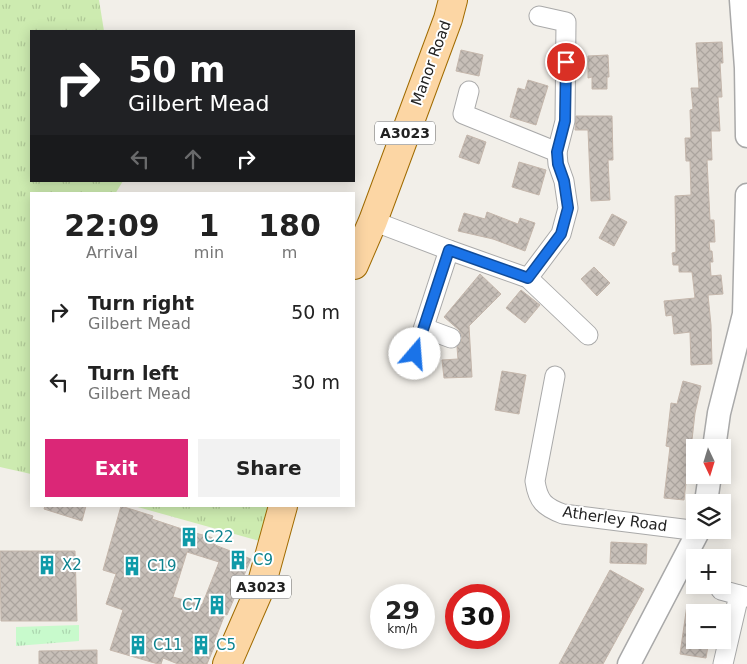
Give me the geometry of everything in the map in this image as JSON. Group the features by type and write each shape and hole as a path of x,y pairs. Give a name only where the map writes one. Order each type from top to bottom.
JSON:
{"main road":[{"name":"Manor Road","path":"355,263 373,220 448,19 453,0"},
{"name":"A3023","path":"227,664 261,586 283,507"}],"street":[{"path":"741,0 746,68 747,136"},
{"path":"528,278 561,234 568,208 557,152 565,121 566,22 539,16"},
{"path":"469,91 462,114 557,152"},
{"path":"715,439 719,412 744,314 747,195"},
{"path":"373,220 528,278 588,335"},
{"path":"415,354 449,250"},
{"path":"424,328 451,338"},
{"name":"Atherley Road","path":"555,376 535,481 537,494 548,508 563,514 686,528"},
{"path":"629,664 694,539"},
{"path":"723,664 736,594"}],"green space":[{"path":"0,0 99,0 104,30 30,30 30,182 122,182 116,192 30,192 30,474 0,467"},
{"path":"138,507 271,507 267,543"},
{"path":"79,625 79,641 16,646 16,627"}],"building":[{"path":"722,42 723,63 720,63 722,97 718,97 720,131 711,131 712,160 707,160 710,220 714,220 715,242 709,242 713,262 710,262 711,276 721,275 723,294 708,295 712,364 691,365 690,332 674,334 672,315 666,316 664,301 695,298 692,272 679,272 679,265 673,265 672,253 676,252 675,196 691,195 690,161 686,161 685,138 691,138 690,110 693,109 691,88 699,88 696,43"},
{"path":"461,50 483,55 479,76 456,71"},
{"path":"608,55 609,77 607,77 607,89 592,89 592,77 588,78 588,56"},
{"path":"528,80 548,86 536,125 510,117 518,88 525,90"},
{"path":"576,116 612,116 613,160 608,160 610,200 591,201 588,130 575,130"},
{"path":"467,135 486,142 479,164 459,157"},
{"path":"519,162 546,170 539,195 512,187"},
{"path":"487,212 518,224 520,218 535,223 525,251 493,239 458,231 464,213 485,219"},
{"path":"612,214 627,222 614,246 599,238"},
{"path":"594,267 610,283 597,296 581,279"},
{"path":"480,274 501,294 469,326 472,377 444,378 442,360 458,359 457,347 462,337 459,330 444,317"},
{"path":"521,290 540,305 525,323 506,308"},
{"path":"502,371 526,375 519,414 495,410"},
{"path":"683,381 701,386 692,439 686,439 684,500 664,498 670,447 666,446 671,403 677,404"},
{"path":"45,507 86,507 82,521 44,509"},
{"path":"121,507 153,516 152,519 217,539 215,545 251,559 227,615 225,614 207,664 178,664 163,658 161,664 158,664 110,650 123,610 106,604 116,574 103,570","holes":["187,552 219,562 202,605 173,597"]},
{"path":"611,542 647,544 646,564 610,563"},
{"path":"0,551 75,551 77,621 1,621"},
{"path":"610,570 644,589 603,664 559,664"},
{"path":"686,612 686,649 708,649 706,658 680,654"},
{"path":"97,650 97,664 39,664 39,651"}],"place":[{"name":"C22","path":"189,537"},
{"name":"C9","path":"238,560"},
{"name":"X2","path":"47,565"},
{"name":"C19","path":"132,566"},
{"name":"C7","path":"217,605"},
{"name":"C11","path":"138,645"},
{"name":"C5","path":"201,645"}],"route":[{"path":"415,354 449,250 528,278 561,234 568,208 557,152 565,121 566,62"}]}
